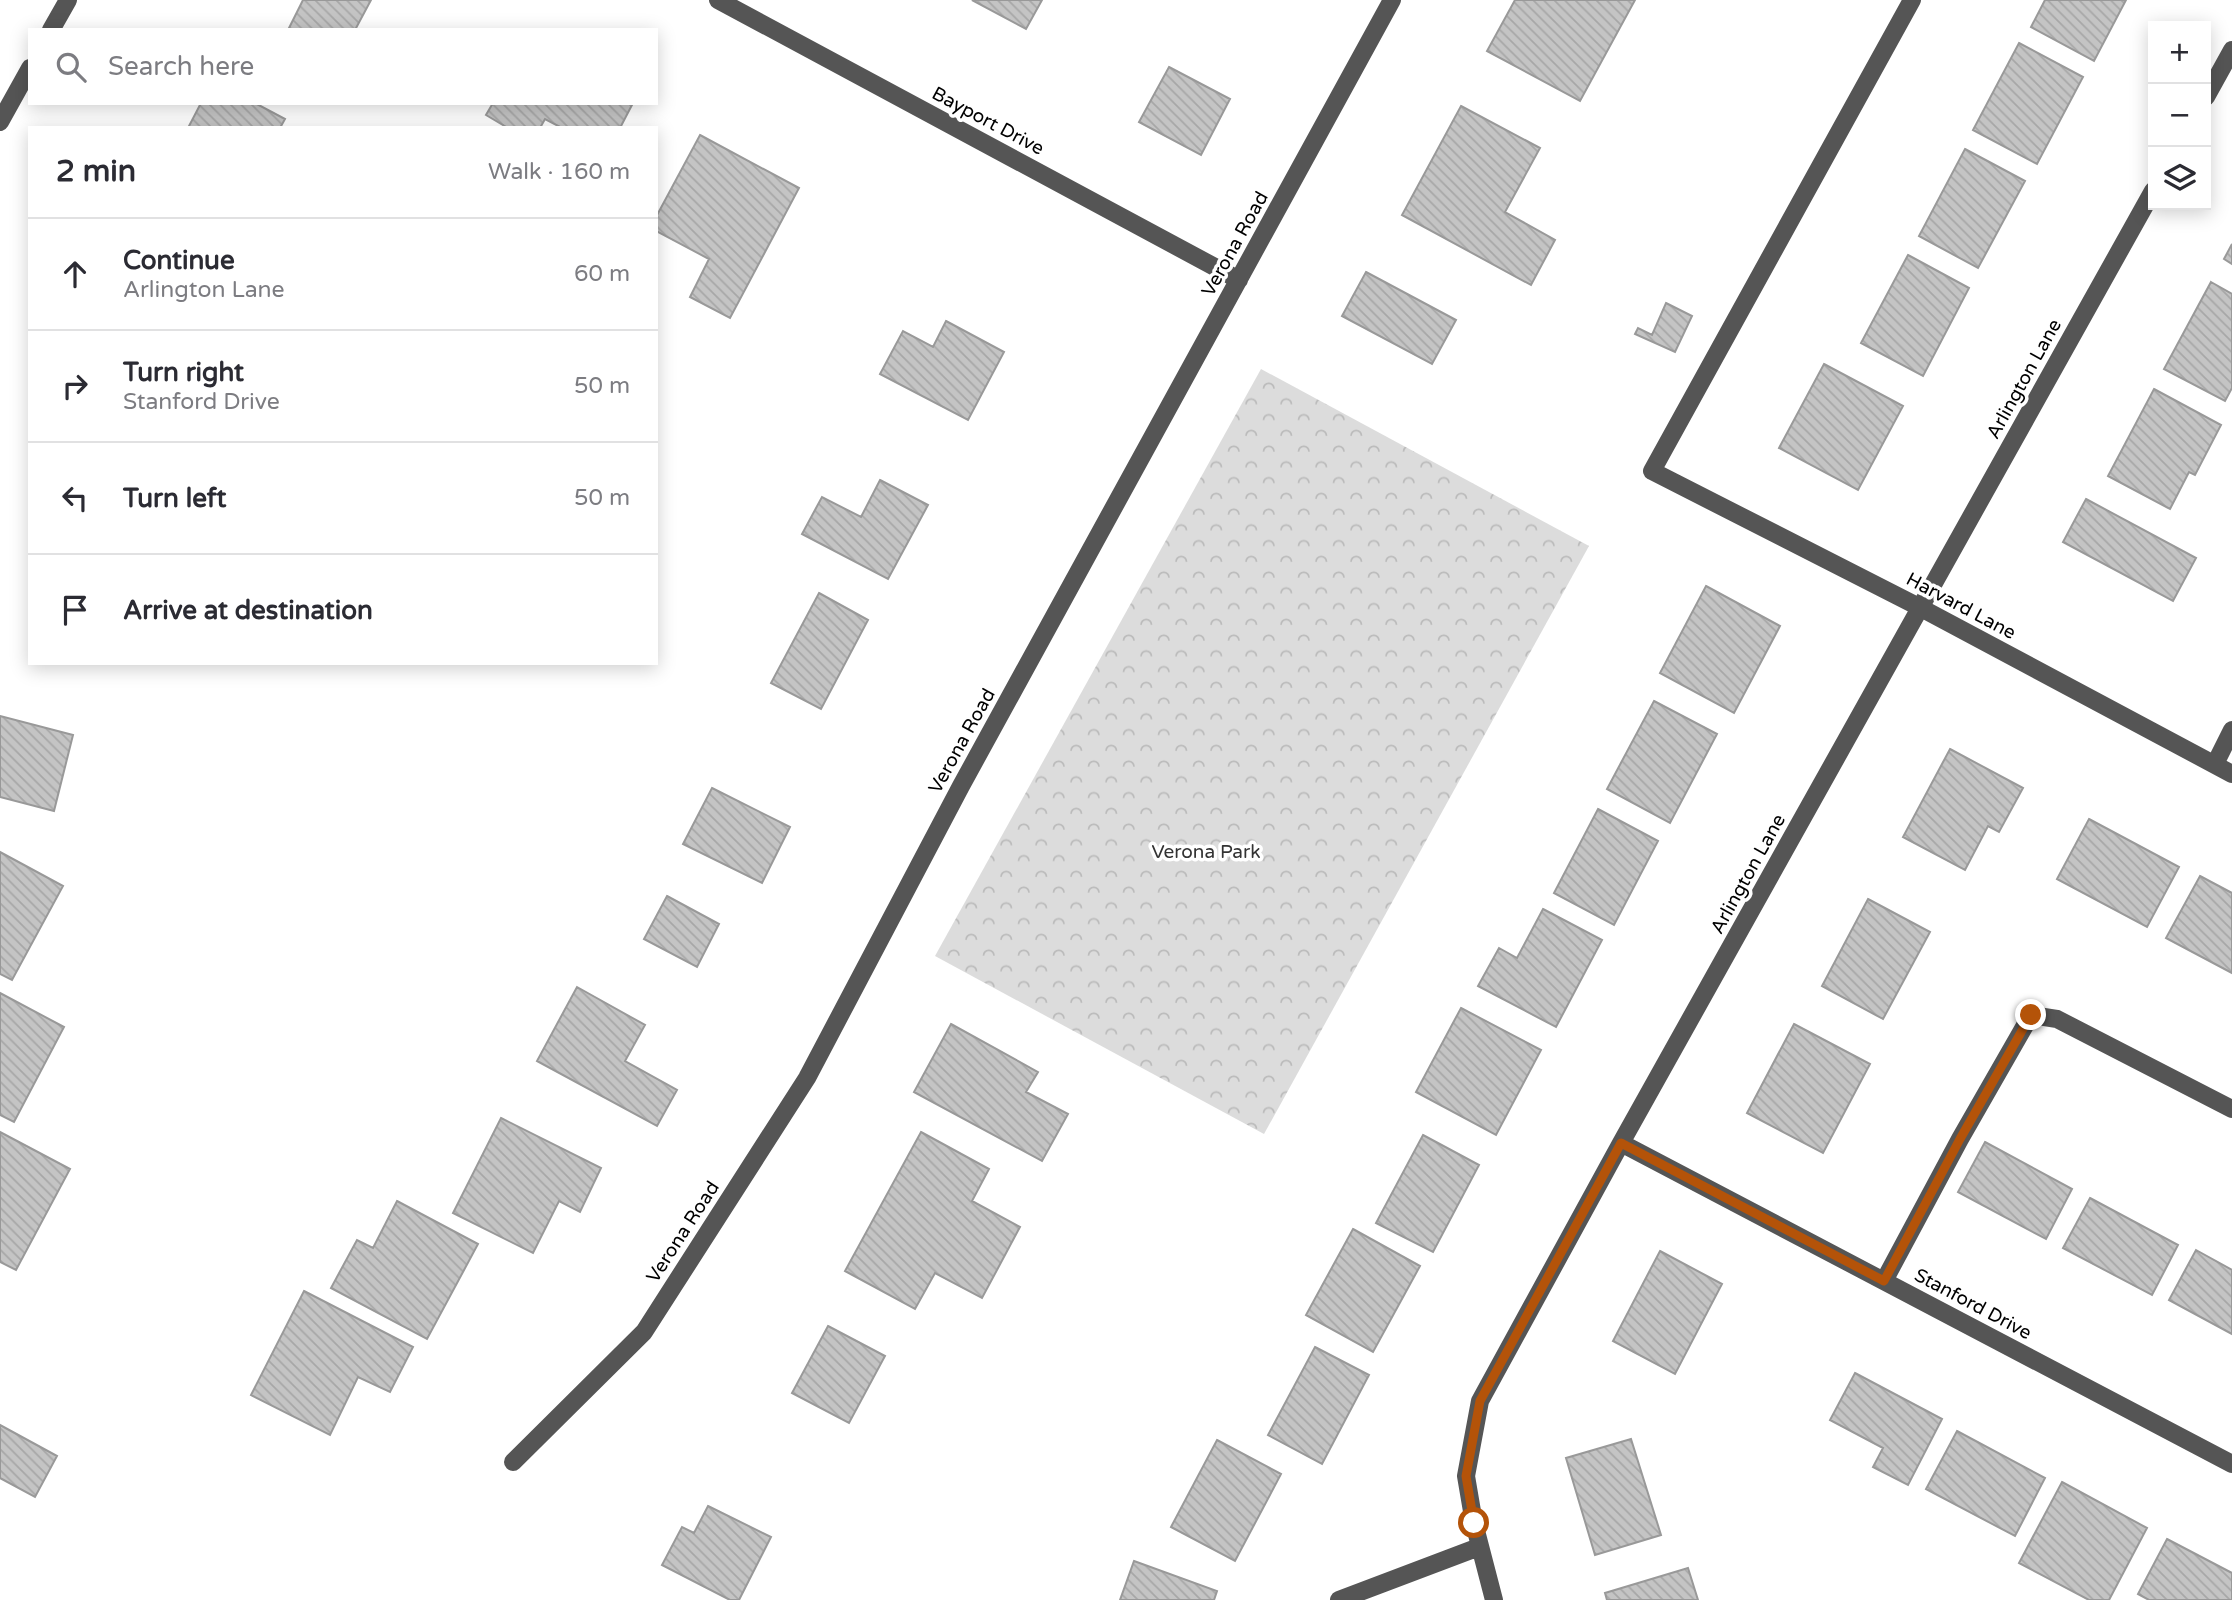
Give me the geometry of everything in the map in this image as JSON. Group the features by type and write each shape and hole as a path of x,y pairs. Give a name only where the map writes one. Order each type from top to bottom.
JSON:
{"street":[{"path":"52,28 68,0"},
{"name":"Bayport Drive","path":"718,0 1239,279"},
{"name":"Verona Road","path":"513,1461 644,1332 807,1078 961,786 1392,0"},
{"name":"Harvard Lane","path":"1912,0 1652,471 1921,608 2232,774"},
{"path":"2211,88 2232,50"},
{"path":"0,121 28,72"},
{"name":"Arlington Lane","path":"1494,1600 1479,1547 1466,1476 1480,1401 1621,1143 2148,200"},
{"path":"2215,764 2232,730"},
{"path":"1884,1281 1960,1139 2031,1015 2057,1019 2232,1110"},
{"name":"Stanford Drive","path":"1621,1143 2232,1464"},
{"path":"1339,1600 1479,1547"}],"green space":[{"name":"Verona Park","path":"1261,369 1589,546 1264,1134 935,956"}],"building":[{"path":"303,0 371,0 356,28 289,28"},
{"path":"972,0 1042,0 1026,29"},
{"path":"1515,0 1635,0 1580,101 1487,51"},
{"path":"2045,0 2126,0 2094,61 2031,27"},
{"path":"2019,43 2083,77 2037,164 1973,130"},
{"path":"1169,67 1230,99 1201,155 1139,122"},
{"path":"200,105 259,105 285,119 281,126 189,126"},
{"path":"492,105 632,105 621,126 558,126 545,119 541,126 505,126 486,115"},
{"path":"1461,106 1540,148 1505,212 1555,240 1531,285 1402,215"},
{"path":"700,135 799,188 730,318 690,297 709,259 658,232 658,213"},
{"path":"1965,149 2025,181 1978,268 1919,236"},
{"path":"2232,244 2232,264 2224,259"},
{"path":"1908,255 1969,288 1923,376 1861,343"},
{"path":"1366,272 1456,320 1432,364 1342,316"},
{"path":"2211,282 2232,294 2232,388 2225,401 2164,369"},
{"path":"1666,303 1692,316 1675,352 1635,334 1638,328 1652,335"},
{"path":"946,321 1004,352 968,420 880,374 903,331 933,347"},
{"path":"1824,364 1903,406 1858,490 1779,448"},
{"path":"2154,389 2221,425 2195,475 2189,472 2170,509 2108,476"},
{"path":"880,480 928,505 888,579 802,534 822,497 861,517"},
{"path":"2086,499 2196,558 2173,601 2063,542"},
{"path":"1706,586 1780,626 1734,713 1660,673"},
{"path":"819,593 868,620 821,709 771,683"},
{"path":"1654,701 1717,734 1670,823 1607,789"},
{"path":"0,716 73,735 54,811 0,797"},
{"path":"1950,749 2023,788 1999,832 1988,826 1965,870 1903,837"},
{"path":"712,788 790,827 762,883 683,844"},
{"path":"1598,809 1658,841 1614,925 1554,893"},
{"path":"2089,819 2179,867 2147,927 2057,879"},
{"path":"0,852 63,886 12,980 0,974"},
{"path":"2200,876 2232,893 2232,973 2166,938"},
{"path":"667,896 719,924 697,967 644,939"},
{"path":"1868,899 1930,932 1883,1019 1822,986"},
{"path":"1543,909 1602,940 1556,1027 1478,986 1499,948 1517,958"},
{"path":"577,987 645,1025 625,1061 677,1090 657,1126 537,1061"},
{"path":"0,993 64,1027 14,1122 0,1115"},
{"path":"1461,1008 1541,1050 1496,1135 1416,1092"},
{"path":"951,1024 1038,1072 1026,1092 1068,1114 1042,1161 914,1092"},
{"path":"1794,1024 1870,1064 1823,1153 1747,1113"},
{"path":"501,1118 601,1168 580,1212 559,1201 533,1253 453,1213"},
{"path":"0,1132 70,1169 16,1270 0,1262"},
{"path":"921,1132 989,1169 972,1201 1020,1227 982,1298 935,1273 915,1309 845,1271"},
{"path":"1423,1135 1479,1165 1433,1252 1376,1223"},
{"path":"1985,1142 2072,1189 2046,1239 1958,1192"},
{"path":"2090,1198 2178,1245 2152,1295 2063,1248"},
{"path":"397,1201 478,1244 427,1339 331,1288 357,1240 373,1248"},
{"path":"1353,1229 1420,1266 1373,1352 1306,1315"},
{"path":"2196,1250 2232,1270 2232,1334 2169,1300"},
{"path":"1660,1251 1722,1284 1675,1374 1613,1341"},
{"path":"304,1291 413,1347 390,1392 358,1377 330,1435 251,1395"},
{"path":"828,1326 885,1356 849,1423 792,1393"},
{"path":"1315,1347 1369,1375 1322,1464 1268,1435"},
{"path":"1855,1373 1942,1419 1908,1485 1873,1467 1883,1448 1830,1420"},
{"path":"0,1425 57,1456 35,1497 0,1478"},
{"path":"1957,1431 2045,1478 2015,1536 1926,1489"},
{"path":"1631,1439 1661,1535 1595,1555 1566,1458"},
{"path":"1217,1440 1281,1474 1235,1561 1171,1527"},
{"path":"2062,1482 2147,1528 2109,1600 2089,1600 2019,1563"},
{"path":"708,1506 771,1537 739,1600 730,1600 662,1565 682,1527 694,1533"},
{"path":"2167,1539 2232,1573 2232,1600 2149,1600 2138,1594"},
{"path":"1134,1561 1217,1591 1214,1600 1120,1600"},
{"path":"1688,1568 1698,1600 1607,1600 1605,1593"}],"route":[{"path":"1474,1523 1466,1476 1472,1431 1480,1401 1621,1143 1884,1281 1960,1139 2031,1015"}]}
